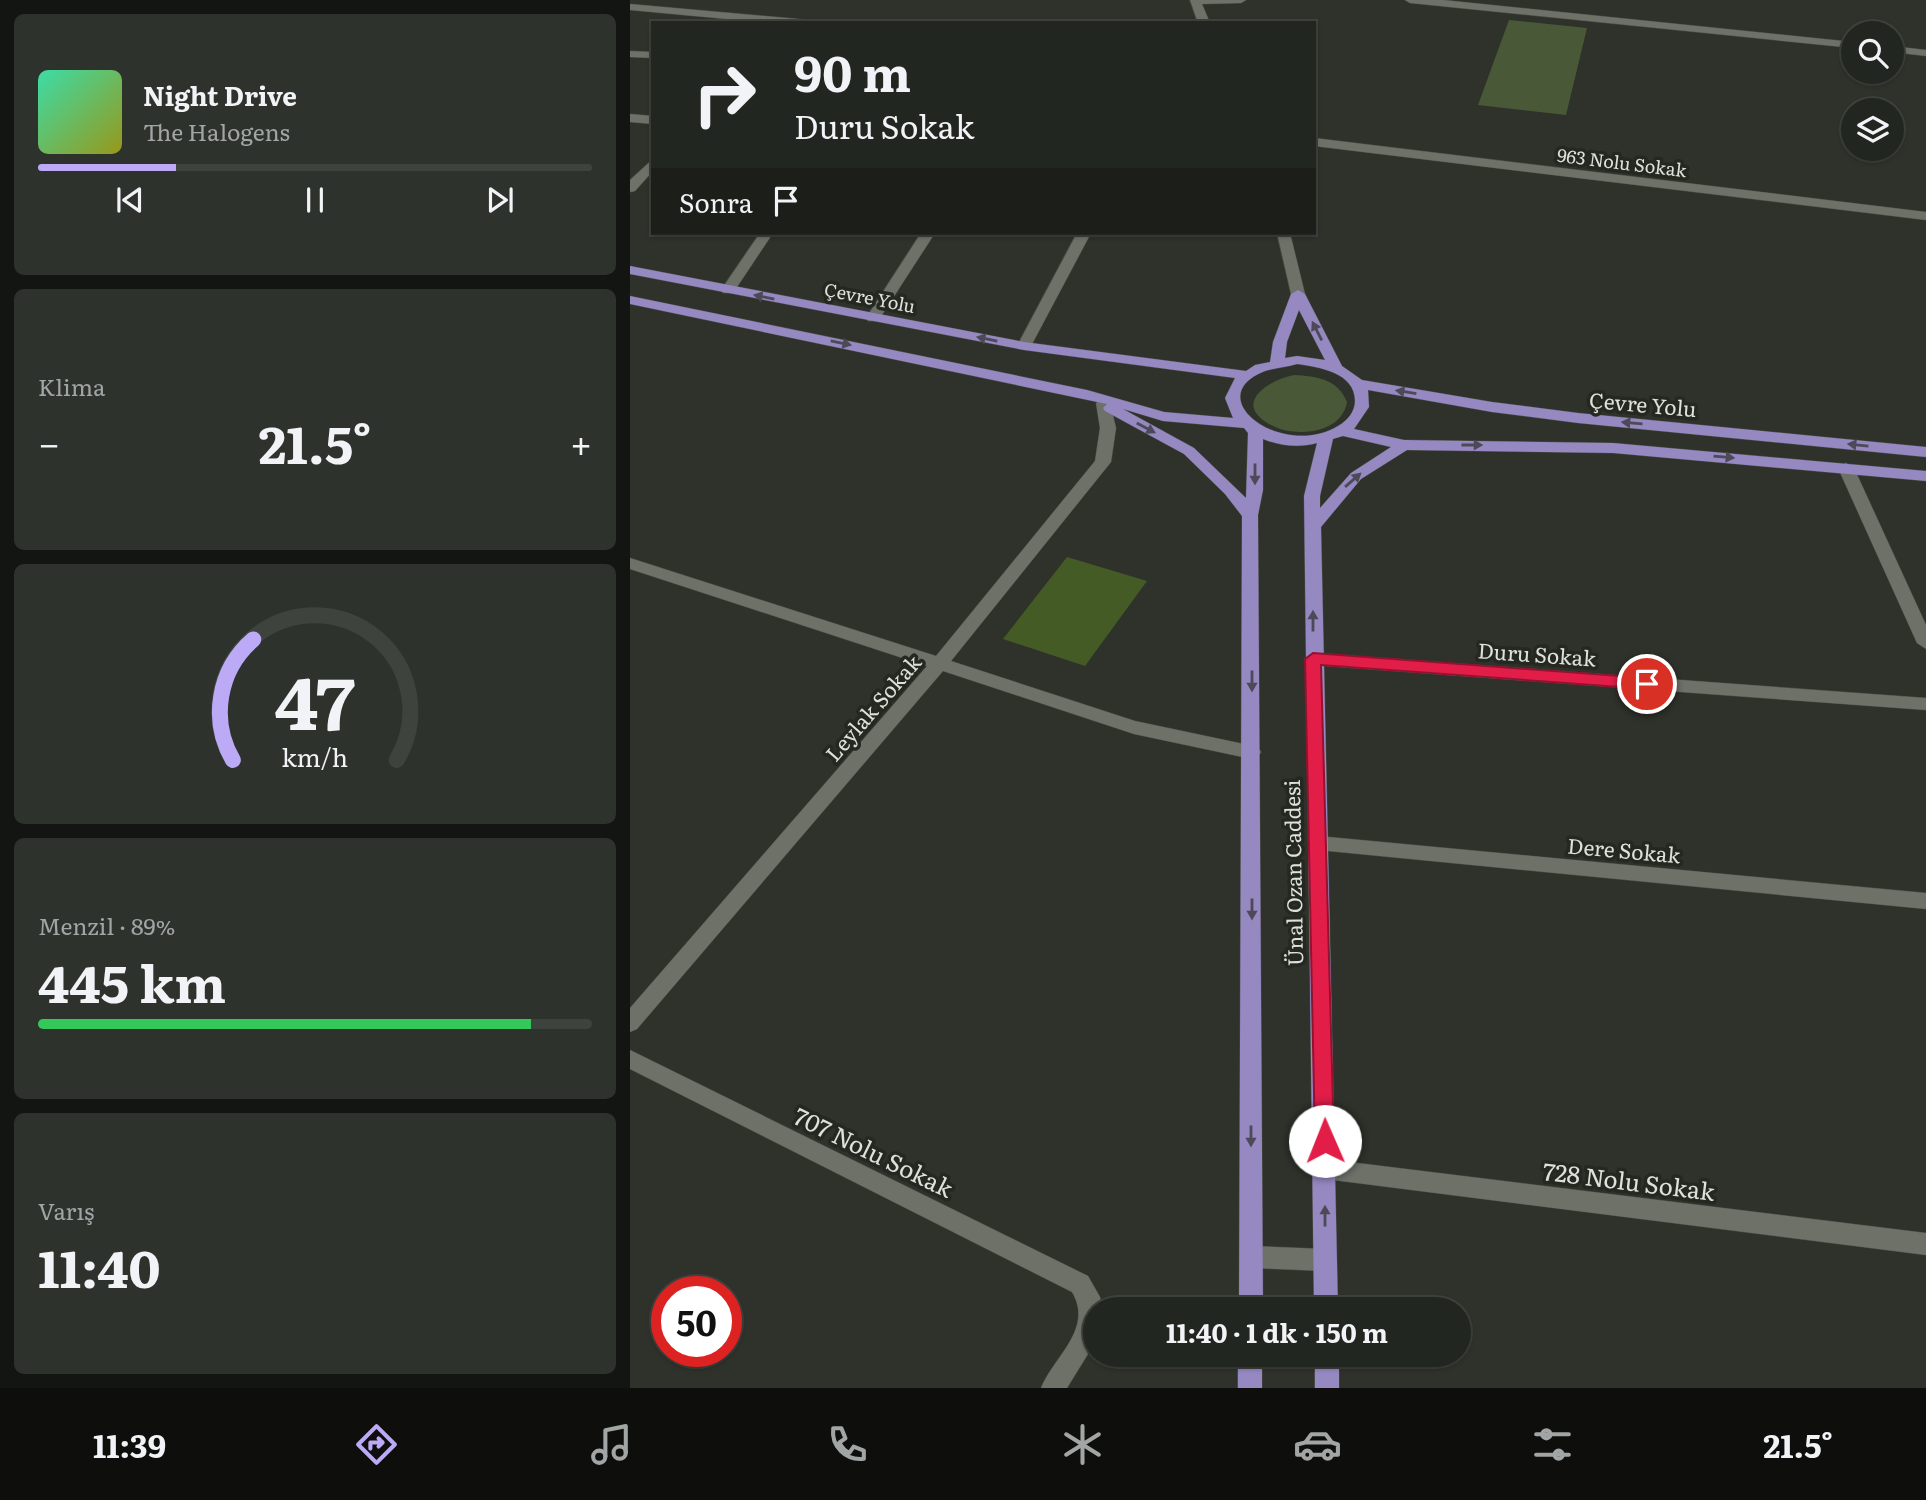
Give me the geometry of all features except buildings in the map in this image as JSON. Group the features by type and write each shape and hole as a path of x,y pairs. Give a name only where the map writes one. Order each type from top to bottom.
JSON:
{"main road":[{"name":"Çevre Yolu","path":"630,270 1024,346 1247,374"},
{"path":"1277,362 1280,342 1298,294"},
{"path":"1298,294 1336,368"},
{"path":"630,300 1087,394 1163,416 1249,428 1289,441 1334,434 1404,445 1533,444 1613,447 1926,476"},
{"path":"1249,428 1235,414 1231,400 1235,386 1247,374 1277,362 1318,362 1336,368 1358,384 1364,396 1363,409 1356,421 1334,434"},
{"name":"Çevre Yolu","path":"1358,384 1492,407 1566,416 1926,452"},
{"path":"1087,394 1189,451 1231,490 1250,515"},
{"name":"Ünal Ozan Caddesi","path":"1249,428 1255,490 1250,515 1251,1297"},
{"name":"Ünal Ozan Caddesi","path":"1326,1297 1312,496 1334,434"},
{"path":"1313,526 1356,476 1404,445"},
{"path":"1250,1388 1251,1367"},
{"path":"1327,1367 1327,1388"}],"street":[{"path":"1203,21 1195,0 1241,0"},
{"path":"1410,0 1841,44"},
{"path":"630,7 788,21"},
{"path":"1904,50 1926,52"},
{"path":"630,54 651,55"},
{"path":"630,118 651,120"},
{"name":"963 Nolu Sokak","path":"1316,142 1926,216"},
{"path":"630,188 651,165"},
{"path":"728,290 765,235"},
{"path":"873,318 927,235"},
{"path":"1024,346 1083,235"},
{"path":"1283,235 1298,294"},
{"name":"Leylak Sokak","path":"630,1023 939,665 1103,462 1108,428 1103,403"},
{"path":"1846,468 1926,643"},
{"path":"630,563 1134,727 1252,752"},
{"name":"Duru Sokak","path":"1313,659 1926,705"},
{"name":"Dere Sokak","path":"1318,843 1926,901"},
{"name":"707 Nolu Sokak","path":"630,1059 1011,1247 1080,1284 1090,1296 1093,1310 1086,1336 1053,1388"},
{"name":"728 Nolu Sokak","path":"1325,1168 1926,1244"},
{"path":"1251,1257 1325,1261"}],"green space":[{"path":"1509,20 1587,28 1566,115 1478,105"},
{"path":"1294,375 1325,380 1338,388 1347,402 1336,421 1327,427 1304,432 1281,429 1259,417 1254,409 1258,394 1274,382"}],"route":[{"path":"1325,1141 1313,659 1647,684"}]}
